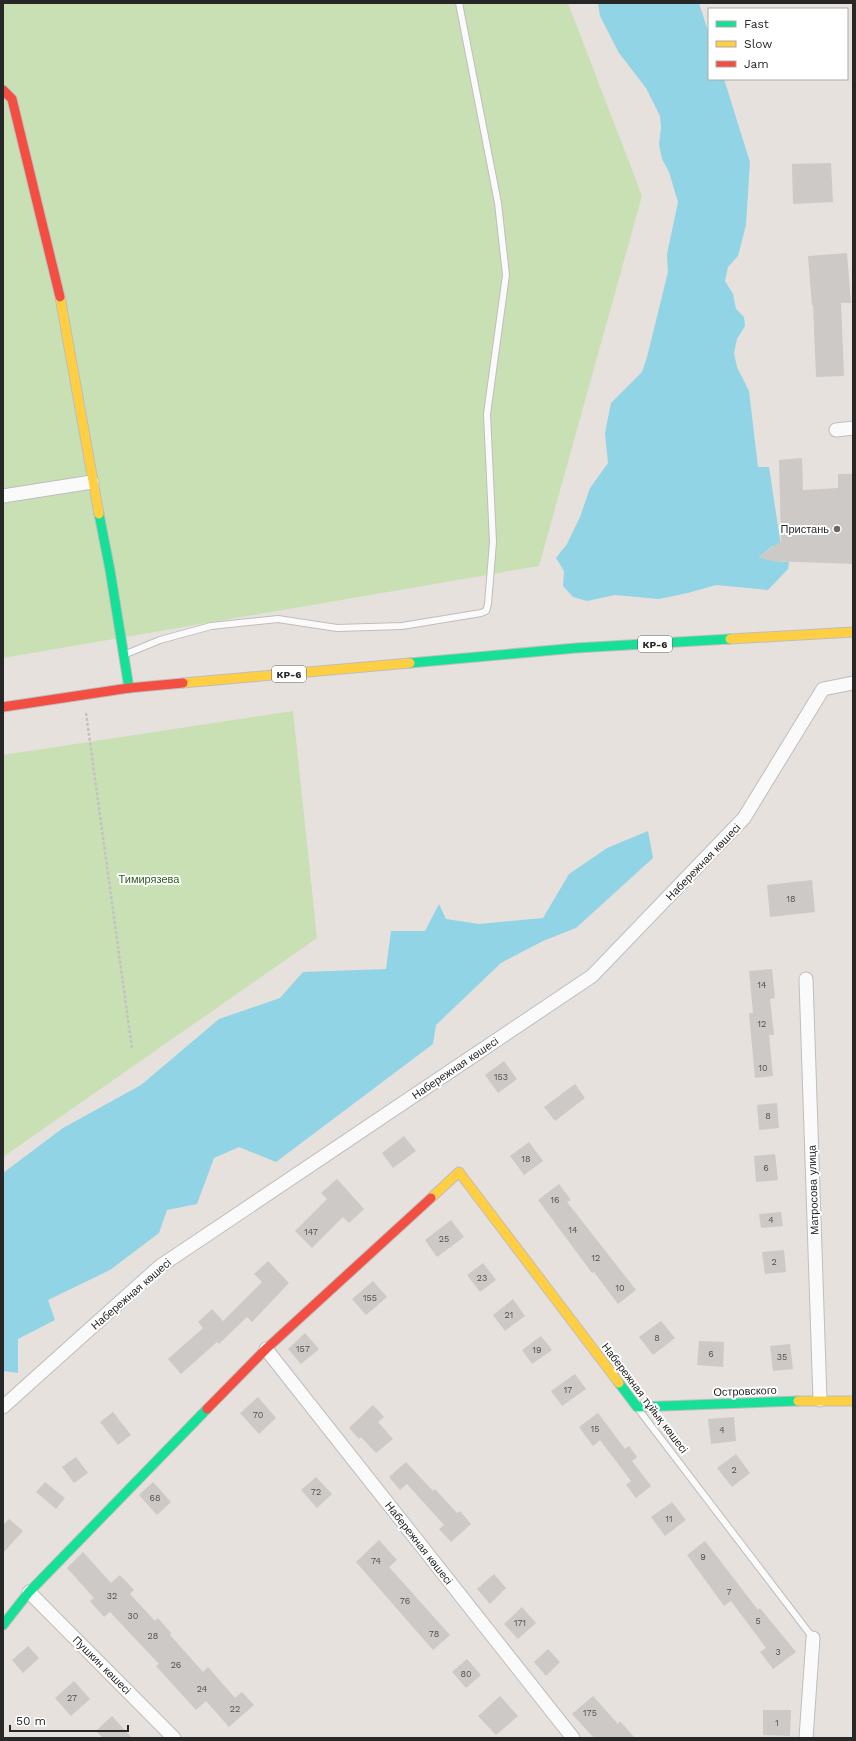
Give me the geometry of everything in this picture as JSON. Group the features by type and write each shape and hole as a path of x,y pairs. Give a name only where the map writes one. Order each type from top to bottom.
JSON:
{"main road":[{"path":"3,90 7,92 12,99 59,293 92,482 125,654 129,688"},
{"name":"KP-6","path":"3,707 129,688 576,648 853,632"},
{"name":"Набережная тұйық көшесі","path":"266,1349 459,1172 637,1407"},
{"path":"3,1625 29,1592 266,1349"},
{"name":"Островского","path":"637,1407 820,1400 853,1401"}],"street":[{"path":"836,430 853,428"},
{"path":"3,496 92,482"},
{"name":"Набережная көшесі","path":"3,1407 159,1267 592,976 744,818 823,689 853,683"},
{"name":"Матросова улица","path":"806,979 820,1400"},
{"name":"Набережная көшесі","path":"266,1349 573,1738"},
{"name":"Пушкин көшесі","path":"29,1592 174,1738"},
{"path":"806,1738 813,1638"}],"lane":[{"path":"125,654 160,640 211,626 278,619 337,628 402,626 481,614 486,611 488,604 493,542 487,414 506,275 498,203 459,3"},
{"name":"Набережная тұйық көшесі","path":"637,1407 813,1638"}],"path":[{"path":"84,695 132,1049"}],"green space":[{"path":"3,3 568,3 642,196 539,566 3,658"},
{"name":"Тимирязева","path":"293,711 317,938 3,1157 3,755"}],"water":[{"path":"598,3 699,3 708,31 708,80 724,80 750,162 746,225 738,256 728,267 725,281 733,294 736,309 744,317 745,326 737,339 734,353 737,367 749,391 758,467 769,467 781,546 773,546 759,557 773,561 789,562 788,569 768,590 716,585 659,599 615,595 587,601 573,597 563,586 564,571 556,558 567,544 580,517 590,488 608,463 605,433 611,403 642,372 647,357 668,272 667,254 678,202 669,172 662,159 659,144 661,128 660,116 646,88 619,53 600,16"},
{"path":"648,831 653,858 576,928 543,941 501,963 436,1025 433,1044 276,1162 239,1147 214,1158 197,1204 167,1210 159,1233 110,1270 48,1300 55,1320 18,1339 18,1373 3,1371 3,1173 63,1128 141,1085 219,1019 280,998 303,972 386,969 391,931 425,931 439,904 446,919 479,924 543,918 569,874 607,848"}],"building":[{"path":"831,163 833,202 793,204 792,164"},
{"path":"847,253 851,303 841,303 844,376 816,377 813,305 812,306 808,256"},
{"path":"802,458 803,490 838,488 838,474 853,474 853,564 773,561 759,557 781,541 779,460"},
{"path":"812,880 815,912 770,917 767,885"},
{"path":"772,969 775,998 770,999 774,1035 769,1035 773,1076 755,1078 749,1013 753,1013 749,971"},
{"path":"504,1061 517,1079 498,1093 485,1075"},
{"path":"575,1084 585,1098 555,1121 544,1107"},
{"path":"777,1103 779,1128 759,1130 757,1105"},
{"path":"404,1136 416,1151 393,1168 382,1153"},
{"path":"529,1142 543,1161 524,1175 510,1156"},
{"path":"775,1154 778,1180 756,1182 754,1156"},
{"path":"337,1179 364,1209 349,1223 343,1217 312,1248 295,1231 327,1199 321,1193"},
{"path":"559,1184 571,1200 567,1202 636,1290 618,1304 594,1272 592,1273 538,1200"},
{"path":"781,1212 783,1226 761,1228 759,1214"},
{"path":"451,1220 464,1237 437,1257 425,1240"},
{"path":"784,1250 786,1272 765,1274 762,1252"},
{"path":"268,1261 289,1283 252,1322 247,1317 219,1344 217,1342 181,1374 168,1359 203,1328 198,1322 212,1309 223,1321 262,1282 254,1274"},
{"path":"483,1263 496,1280 480,1292 467,1275"},
{"path":"373,1281 387,1297 366,1315 352,1299"},
{"path":"513,1299 525,1316 505,1331 493,1315"},
{"path":"661,1321 675,1338 653,1355 639,1337"},
{"path":"305,1333 319,1349 301,1364 288,1349"},
{"path":"541,1336 552,1350 532,1364 522,1350"},
{"path":"699,1341 724,1342 723,1367 697,1365"},
{"path":"790,1344 793,1369 773,1371 770,1346"},
{"path":"575,1374 586,1389 562,1406 551,1391"},
{"path":"258,1397 276,1418 259,1434 240,1413"},
{"path":"373,1405 384,1417 378,1422 393,1439 376,1453 361,1437 359,1439 349,1428"},
{"path":"113,1412 131,1435 118,1445 100,1422"},
{"path":"598,1413 625,1449 629,1446 637,1457 632,1461 651,1486 636,1498 626,1485 631,1481 600,1440 593,1446 579,1427"},
{"path":"734,1417 736,1441 711,1444 708,1419"},
{"path":"736,1454 750,1473 732,1487 717,1468"},
{"path":"76,1457 88,1473 74,1483 62,1467"},
{"path":"406,1462 433,1491 435,1489 457,1513 460,1511 471,1524 451,1542 439,1529 444,1525 407,1484 400,1490 389,1477"},
{"path":"316,1477 332,1494 317,1508 301,1490"},
{"path":"45,1482 65,1498 56,1509 36,1492"},
{"path":"153,1482 171,1502 157,1515 139,1495"},
{"path":"672,1502 686,1520 665,1536 651,1517"},
{"path":"9,1519 23,1531 3,1553 3,1525"},
{"path":"379,1540 397,1560 389,1567 450,1635 433,1650 356,1562"},
{"path":"705,1541 758,1610 760,1608 796,1652 773,1669 760,1652 766,1648 731,1601 724,1606 687,1555"},
{"path":"83,1552 111,1583 120,1575 134,1590 130,1594 155,1621 158,1618 171,1633 170,1635 203,1672 208,1667 235,1698 242,1692 254,1705 229,1727 206,1701 196,1710 156,1666 159,1664 110,1612 104,1617 90,1601 94,1598 67,1568"},
{"path":"494,1574 506,1588 490,1604 477,1589"},
{"path":"522,1607 536,1623 518,1639 504,1624"},
{"path":"28,1646 39,1658 23,1673 12,1660"},
{"path":"548,1649 560,1662 546,1676 534,1662"},
{"path":"467,1659 481,1675 466,1688 452,1672"},
{"path":"74,1681 90,1699 71,1716 55,1698"},
{"path":"500,1696 518,1716 496,1735 478,1716"},
{"path":"593,1696 618,1724 620,1721 635,1738 594,1738 572,1714"},
{"path":"763,1710 791,1710 790,1736 763,1735"},
{"path":"112,1716 132,1738 103,1738 96,1731"}],"traffic: fast":[{"path":"99,514 110,570 129,688"},
{"path":"410,663 576,648 730,639"},
{"path":"619,1383 637,1407 798,1401"},
{"path":"3,1625 29,1592 207,1409"}],"traffic: slow":[{"path":"60,297 99,514"},
{"path":"730,639 853,632"},
{"path":"183,683 410,663"},
{"path":"431,1198 459,1172 619,1383"},
{"path":"798,1401 853,1401"}],"traffic: jam":[{"path":"3,90 12,99 60,297"},
{"path":"3,707 129,688 183,683"},
{"path":"207,1409 266,1349 431,1198"}],"place":[{"name":"Пристань","path":"837,529"}]}
